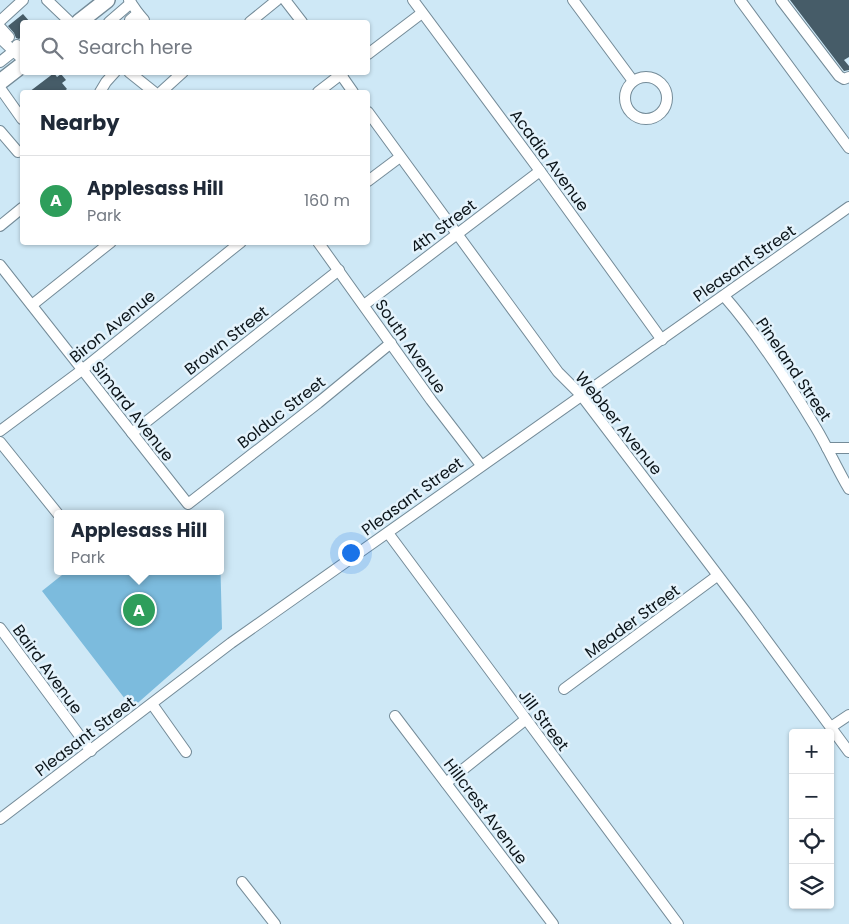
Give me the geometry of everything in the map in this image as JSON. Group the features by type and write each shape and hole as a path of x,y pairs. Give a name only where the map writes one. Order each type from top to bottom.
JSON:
{"highway":[{"path":"81,20 101,5"},
{"path":"0,82 20,67"}],"street":[{"path":"0,21 23,0"},
{"path":"47,0 68,20"},
{"path":"252,20 277,0"},
{"path":"285,0 300,20"},
{"name":"Acadia Avenue","path":"413,0 662,340"},
{"path":"573,0 633,81"},
{"path":"740,0 849,148"},
{"path":"782,0 839,76 844,79 849,77"},
{"path":"110,20 130,2 136,19"},
{"path":"101,5 107,20"},
{"path":"370,52 422,13"},
{"path":"0,27 20,56"},
{"path":"0,62 9,42"},
{"path":"96,90 112,75"},
{"path":"133,75 152,90"},
{"path":"163,90 179,75"},
{"path":"320,90 339,75"},
{"path":"342,75 352,90"},
{"path":"639,78 652,78 663,86 666,92 665,105 657,116 644,119 632,114 628,110 624,98 628,86 633,81 639,78"},
{"path":"101,90 106,82"},
{"path":"0,88 20,115"},
{"name":"Webber Avenue","path":"370,115 558,372 581,395 849,752"},
{"path":"0,131 20,152"},
{"path":"370,180 400,157"},
{"name":"4th Street","path":"364,305 540,171"},
{"name":"Pleasant Street","path":"0,819 232,643 481,465 662,340 849,207"},
{"path":"0,226 20,210"},
{"path":"32,305 107,245"},
{"name":"Biron Avenue","path":"0,431 82,370 237,245"},
{"name":"South Avenue","path":"320,245 431,400 481,465"},
{"name":"Simard Avenue","path":"0,265 188,504"},
{"name":"Brown Street","path":"132,434 339,270"},
{"name":"Pineland Street","path":"724,296 794,394 827,448 849,489"},
{"name":"Bolduc Street","path":"188,504 318,403 391,342"},
{"path":"0,442 55,510"},
{"path":"827,448 849,448"},
{"name":"Jill Street","path":"388,533 678,924"},
{"name":"Meader Street","path":"564,689 718,576"},
{"name":"Baird Avenue","path":"0,628 91,751"},
{"path":"152,704 186,752"},
{"path":"830,727 849,715"},
{"name":"Hillcrest Avenue","path":"395,716 553,924"},
{"path":"446,783 525,720"},
{"path":"242,882 275,924"}],"shaded area":[{"path":"62,575 221,575 222,629 132,708 42,591"}],"building":[{"path":"790,0 849,0 849,57 844,60 849,66 849,70 844,71"},
{"path":"23,14 28,20 20,20 19,39 16,38 8,26"},
{"path":"51,75 57,77 62,75 66,80 62,83 67,89 66,90 32,90"}],"place":[{"name":"Applesass Hill","path":"139,610"}]}
